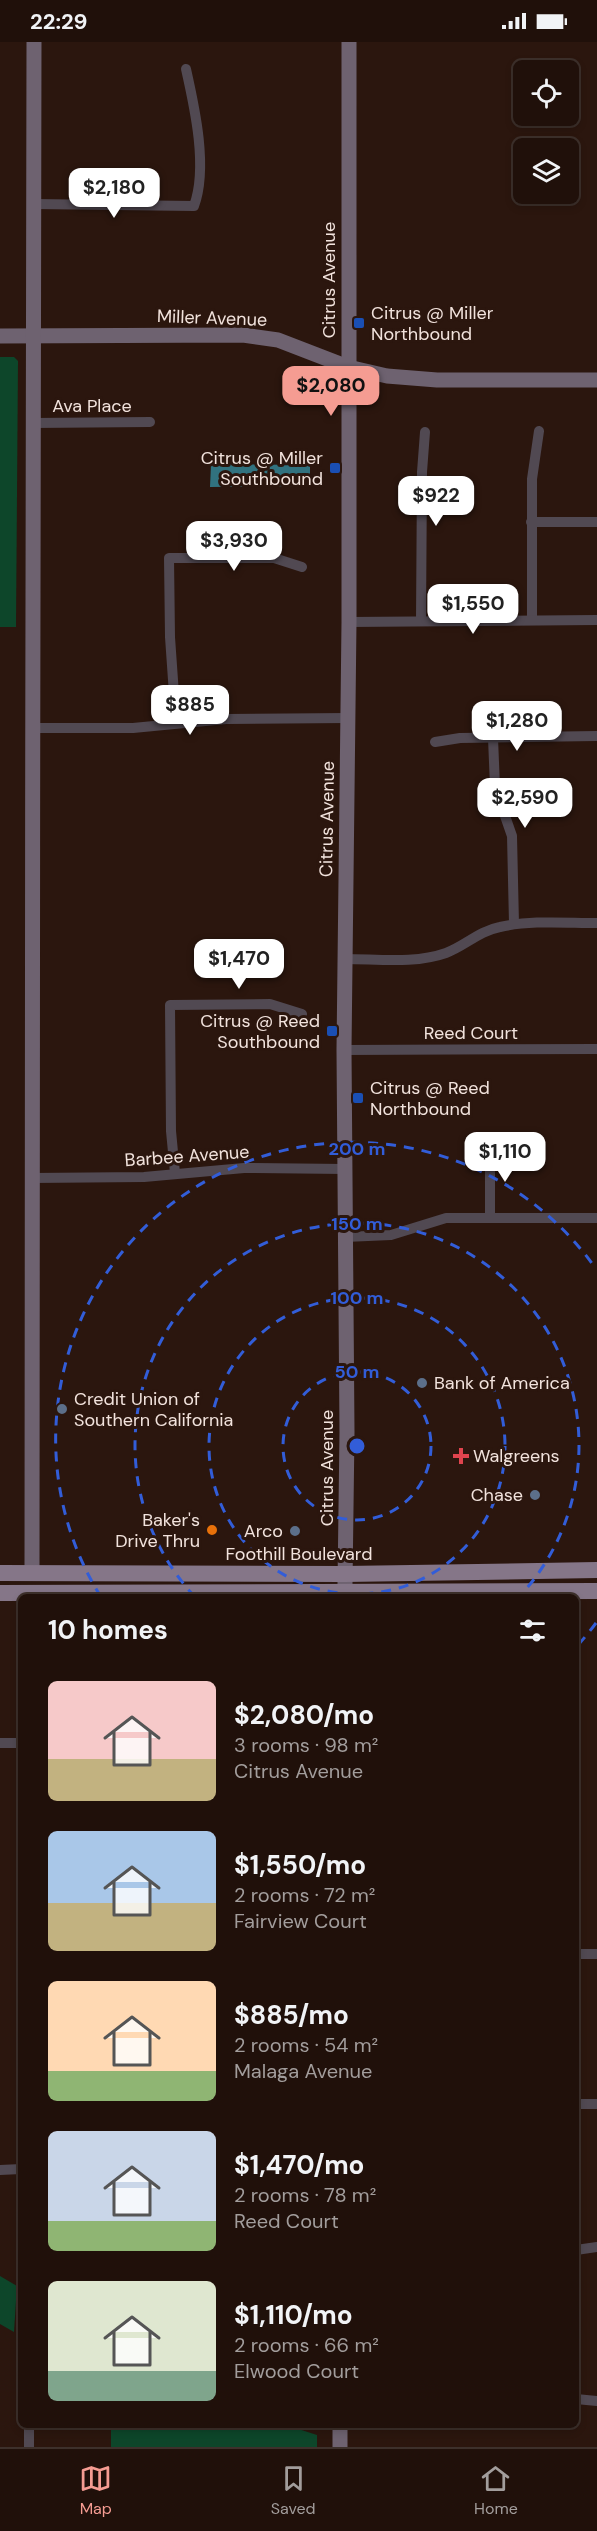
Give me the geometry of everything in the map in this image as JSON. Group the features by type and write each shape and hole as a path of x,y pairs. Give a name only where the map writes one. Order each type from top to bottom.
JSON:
{"main road":[{"name":"Foothill Boulevard","path":"0,1573 345,1574 597,1570"},
{"name":"Foothill Boulevard","path":"345,1594 597,1591"},
{"name":"Foothill Boulevard","path":"0,1593 18,1594"}],"street":[{"path":"31,1594 34,42"},
{"name":"Citrus Avenue","path":"345,1594 344,1050 349,622 349,42"},
{"path":"34,204 194,206 199,193 198,137 186,69"},
{"name":"Miller Avenue","path":"0,336 243,335 278,340 348,367 412,379 597,380"},
{"name":"Ava Place","path":"33,423 150,422"},
{"path":"532,620 532,478 539,431"},
{"path":"421,621 422,472 425,432"},
{"path":"531,522 597,522"},
{"path":"176,723 170,637 169,558 274,558 302,567"},
{"path":"349,622 597,620"},
{"path":"31,728 133,728 226,718 348,718"},
{"path":"435,742 460,738 597,736"},
{"path":"493,738 495,787 512,836 514,924"},
{"path":"345,959 433,957 450,952 489,929 514,924 597,923"},
{"path":"175,1173 171,1131 170,1005 270,1004 302,1014"},
{"name":"Reed Court","path":"344,1050 597,1049"},
{"path":"490,1149 490,1218"},
{"name":"Barbee Avenue","path":"32,1178 144,1177 244,1168 345,1169"},
{"path":"345,1237 391,1235 446,1218 597,1218"},
{"path":"0,1743 18,1743"},
{"path":"579,1954 597,1954"},
{"path":"579,2104 597,2104"},
{"path":"0,2170 18,2169"},
{"path":"579,2250 597,2247"},
{"path":"579,2399 597,2401"},
{"path":"29,2428 29,2447"},
{"path":"340,2428 340,2447"}],"green space":[{"path":"0,357 14,357 18,361 16,627 0,627"},
{"path":"0,2276 17,2286 14,2332 0,2324"},
{"path":"111,2428 295,2428 317,2435 317,2447 111,2447"}],"water":[{"path":"211,464 310,465 310,486 210,487"}],"place":[{"name":"Citrus @ Miller Northbound","path":"359,323"},
{"name":"Citrus @ Miller Southbound","path":"335,468"},
{"name":"Citrus @ Reed Southbound","path":"332,1031"},
{"name":"Citrus @ Reed Northbound","path":"358,1098"},
{"name":"Bank of America","path":"422,1383"},
{"name":"Credit Union of Southern California","path":"62,1409"},
{"name":"Walgreens","path":"461,1456"},
{"name":"Chase","path":"535,1495"},
{"name":"Baker's Drive Thru","path":"212,1530"},
{"name":"Arco","path":"295,1531"}]}
